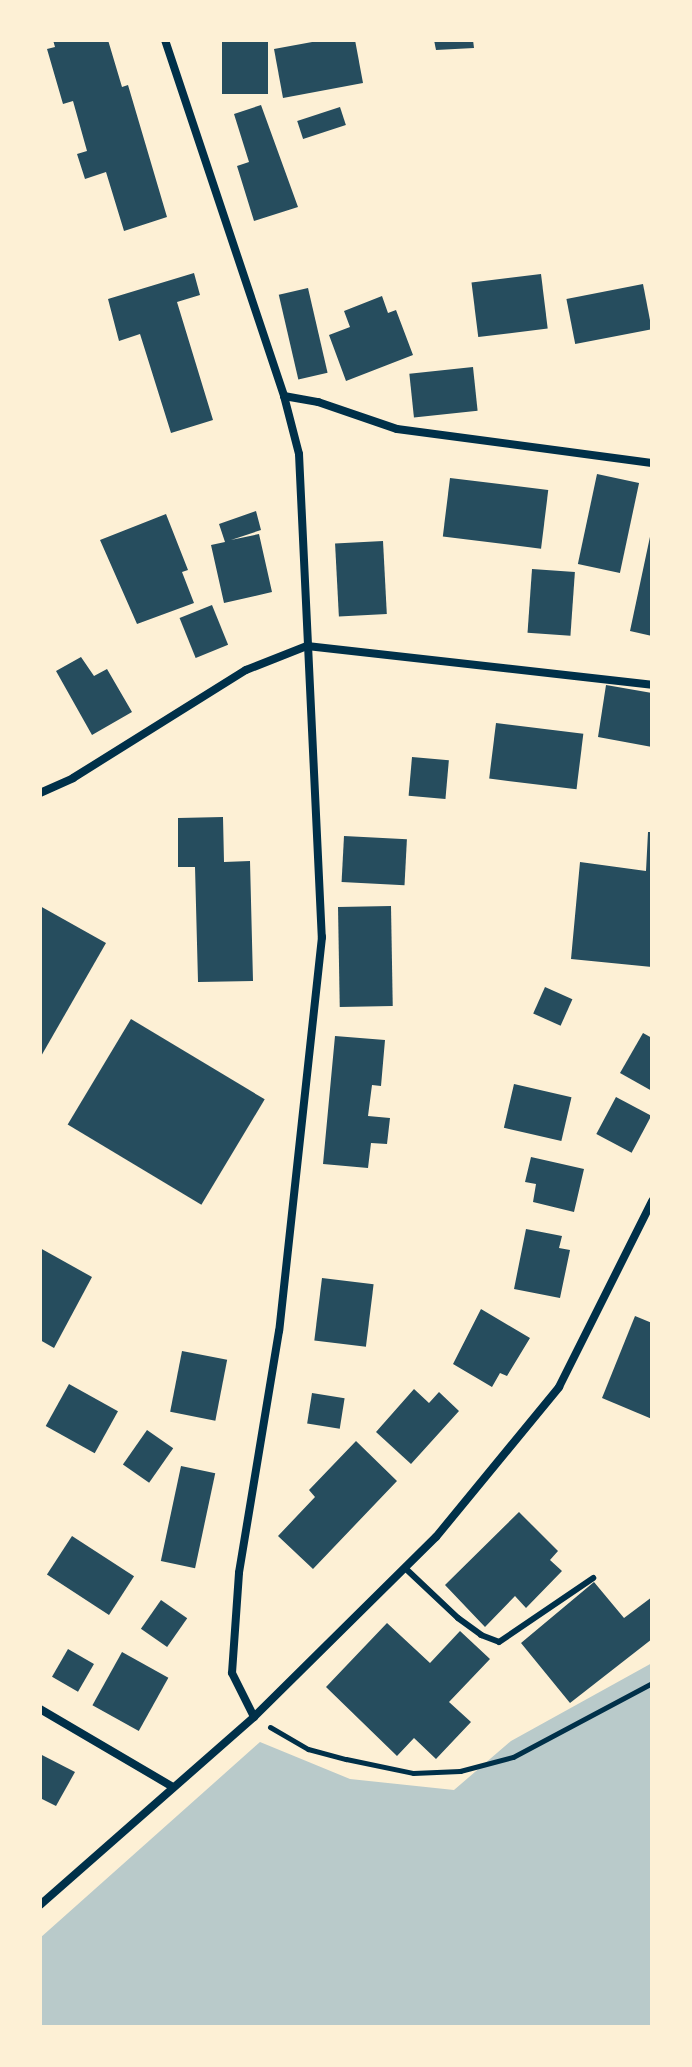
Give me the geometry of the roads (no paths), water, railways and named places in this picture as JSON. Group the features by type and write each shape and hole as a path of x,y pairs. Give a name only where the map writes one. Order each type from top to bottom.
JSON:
{"street":[{"path":"165,40 284,396 299,454 322,937 279,1331 239,1573 232,1673 254,1717"},
{"path":"284,396 318,402 397,429 652,463"},
{"path":"41,792 73,778 246,670 307,646 652,685"},
{"path":"40,1905 254,1717 436,1537 559,1387 652,1201"},
{"path":"40,1709 173,1787"}],"lane":[{"path":"405,1568 458,1618 481,1635 499,1642 593,1578"}]}
